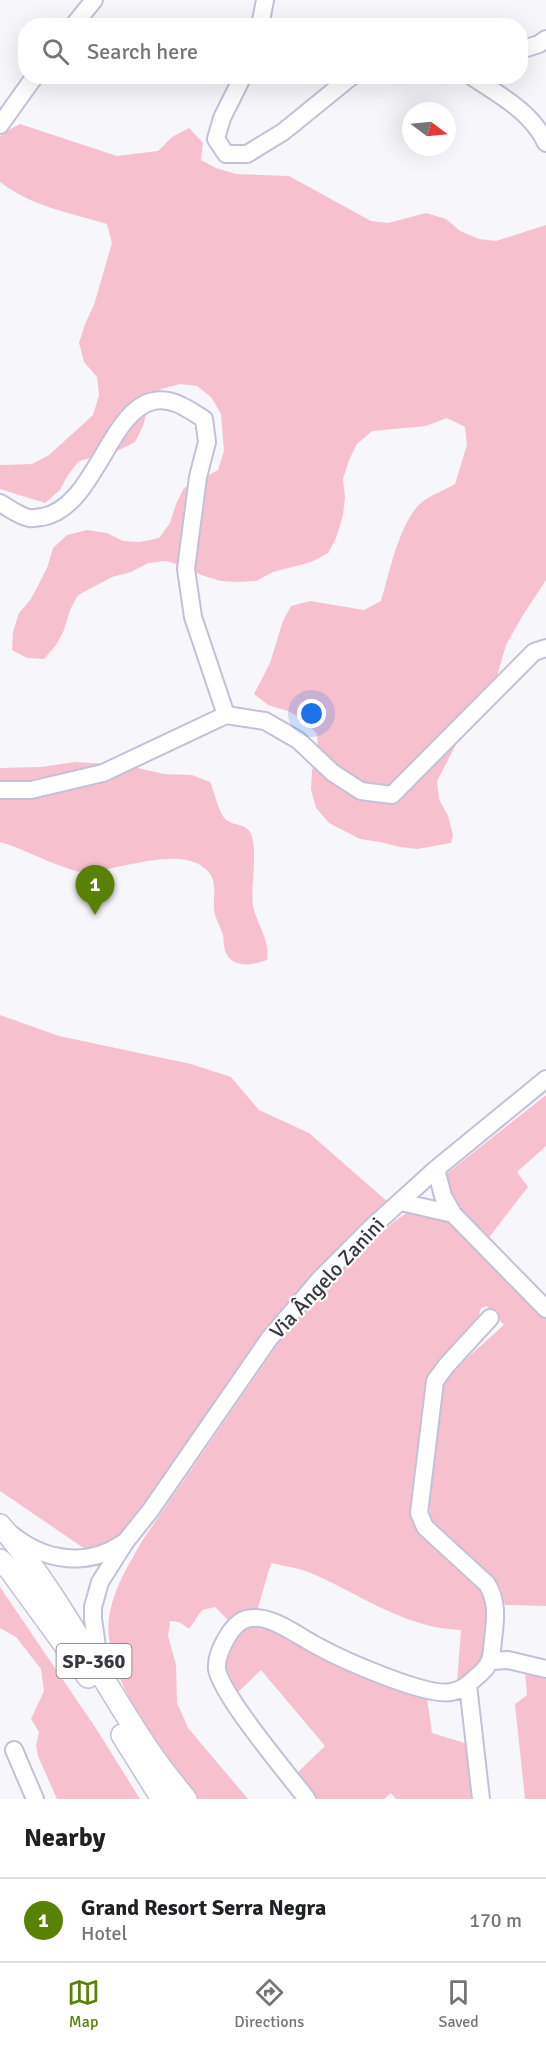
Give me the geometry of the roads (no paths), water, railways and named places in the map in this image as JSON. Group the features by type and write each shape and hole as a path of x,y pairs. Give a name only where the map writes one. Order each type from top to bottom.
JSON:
{"main road":[{"name":"SP-360","path":"0,1524 31,1563 153,1757 186,1799"},
{"name":"SP-360","path":"0,1560 10,1570 83,1670 162,1799"}],"street":[{"path":"79,18 94,0"},
{"path":"262,18 265,0"},
{"path":"528,48 539,45 546,39"},
{"path":"0,125 29,84"},
{"path":"239,84 222,118 216,139 226,154 247,154 283,132 342,84"},
{"path":"483,84 524,112 544,136"},
{"path":"0,503 30,519 51,515 74,500 124,423 140,406 155,400 178,403 204,419 207,442 198,477 186,569 193,617 226,715"},
{"path":"0,790 31,790 102,773 226,715 265,721 298,740 333,773 361,791 392,795 534,652 546,648"},
{"name":"Via Ângelo Zanini","path":"101,1674 93,1619 93,1606 100,1582 126,1541 150,1511 264,1346 295,1307 371,1228 436,1168 546,1079"},
{"path":"436,1168 443,1196 453,1214 546,1309"},
{"path":"401,1202 453,1214"},
{"path":"307,1799 222,1683 217,1670 221,1648 238,1622 255,1617 281,1626 320,1648 385,1677 432,1690 452,1692 468,1685 483,1671 491,1661 496,1609 494,1595 487,1584 425,1527 419,1513 435,1381 490,1318"},
{"name":"Via Ângelo Zanini","path":"0,1524 24,1543 57,1557 74,1559 95,1557 111,1551 126,1541"},
{"path":"491,1661 508,1660 546,1669"},
{"path":"468,1685 481,1799"},
{"path":"14,1750 35,1799"}],"place":[{"name":"Grand Resort Serra Negra","path":"95,915"}]}
